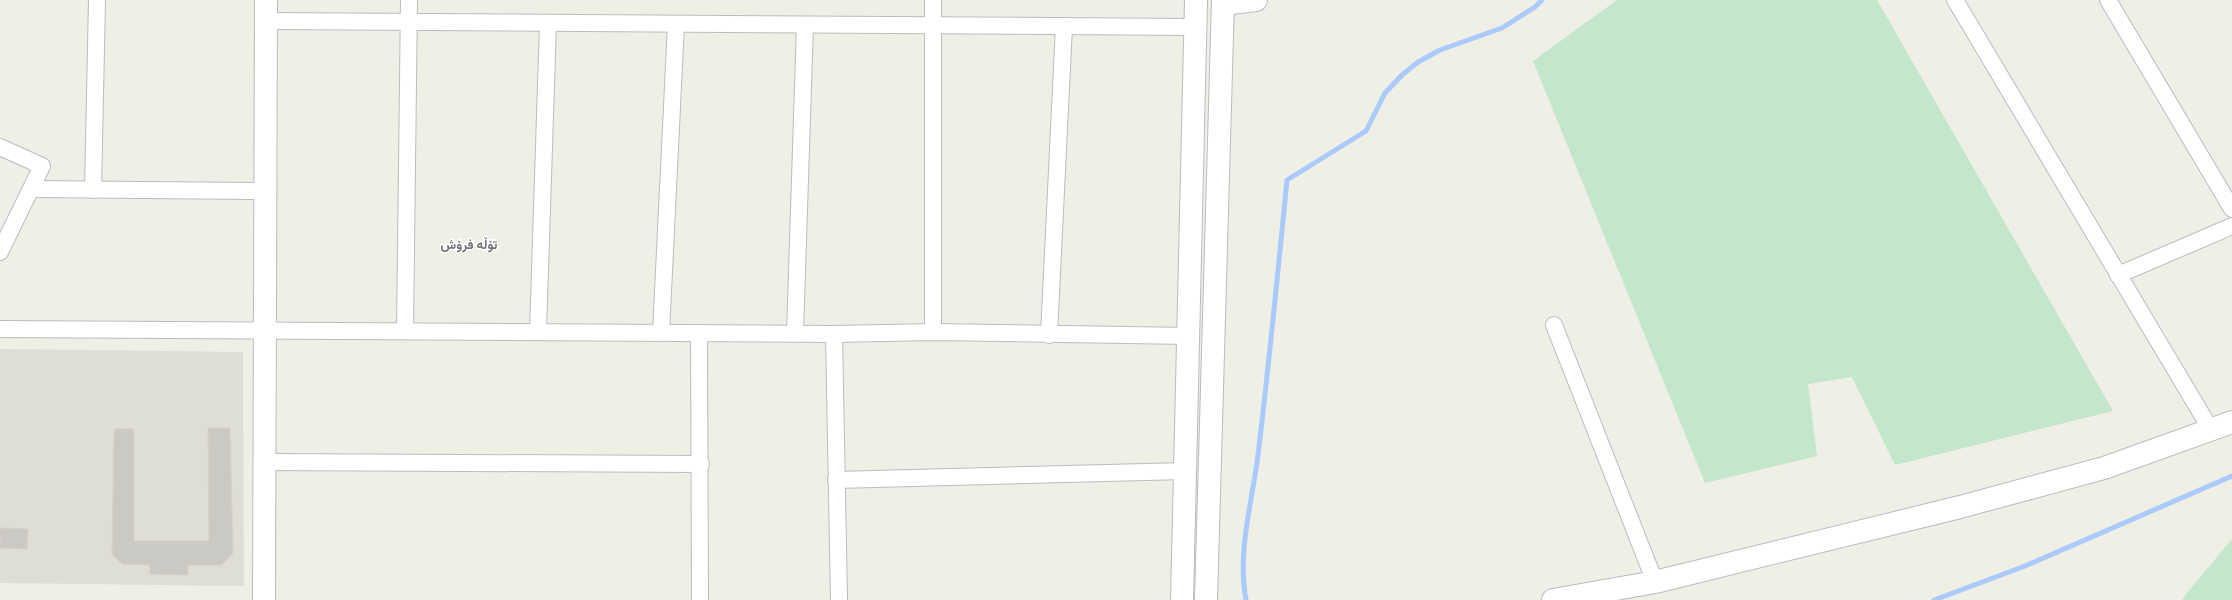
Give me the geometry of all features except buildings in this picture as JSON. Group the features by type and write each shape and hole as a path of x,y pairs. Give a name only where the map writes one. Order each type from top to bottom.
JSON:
{"main road":[{"path":"1182,600 1190,336 1196,0"},
{"path":"1206,600 1223,2 1256,0"},
{"path":"264,600 266,11"},
{"path":"1553,600 1655,582 2032,488 2104,468 2232,422"},
{"path":"1185,493 1209,493"}],"street":[{"path":"93,190 97,0"},
{"path":"404,331 409,0"},
{"path":"933,0 933,332"},
{"path":"1955,0 2210,430"},
{"path":"2108,0 2232,210"},
{"path":"266,11 408,22 1196,27"},
{"path":"538,332 548,23"},
{"path":"660,333 676,24"},
{"path":"795,333 805,25"},
{"path":"1048,335 1064,26"},
{"path":"0,147 42,166 0,252"},
{"path":"31,190 265,190"},
{"path":"2118,275 2232,226"},
{"path":"1554,326 1655,582"},
{"path":"0,329 834,334 933,332 1048,335 1190,336"},
{"path":"699,333 701,464 700,600"},
{"path":"834,334 839,600"},
{"path":"264,462 701,464"},
{"path":"836,480 1186,471"}],"shaded area":[{"path":"0,349 243,352 244,586 0,583"}],"green space":[{"path":"1617,0 1877,0 2113,411 1895,465 1852,377 1808,384 1817,456 1705,483 1533,61"},
{"path":"2232,539 2232,600 2182,600 2187,593"}],"waterway":[{"path":"1246,600 1243,564 1244,546 1262,421 1287,180 1366,131 1385,93 1402,75 1418,62 1440,50 1502,28 1535,7 1542,0"},
{"path":"1934,600 2025,566 2232,476"}],"district":[{"name":"تۆڵە فرۆش","path":"469,244"}]}
